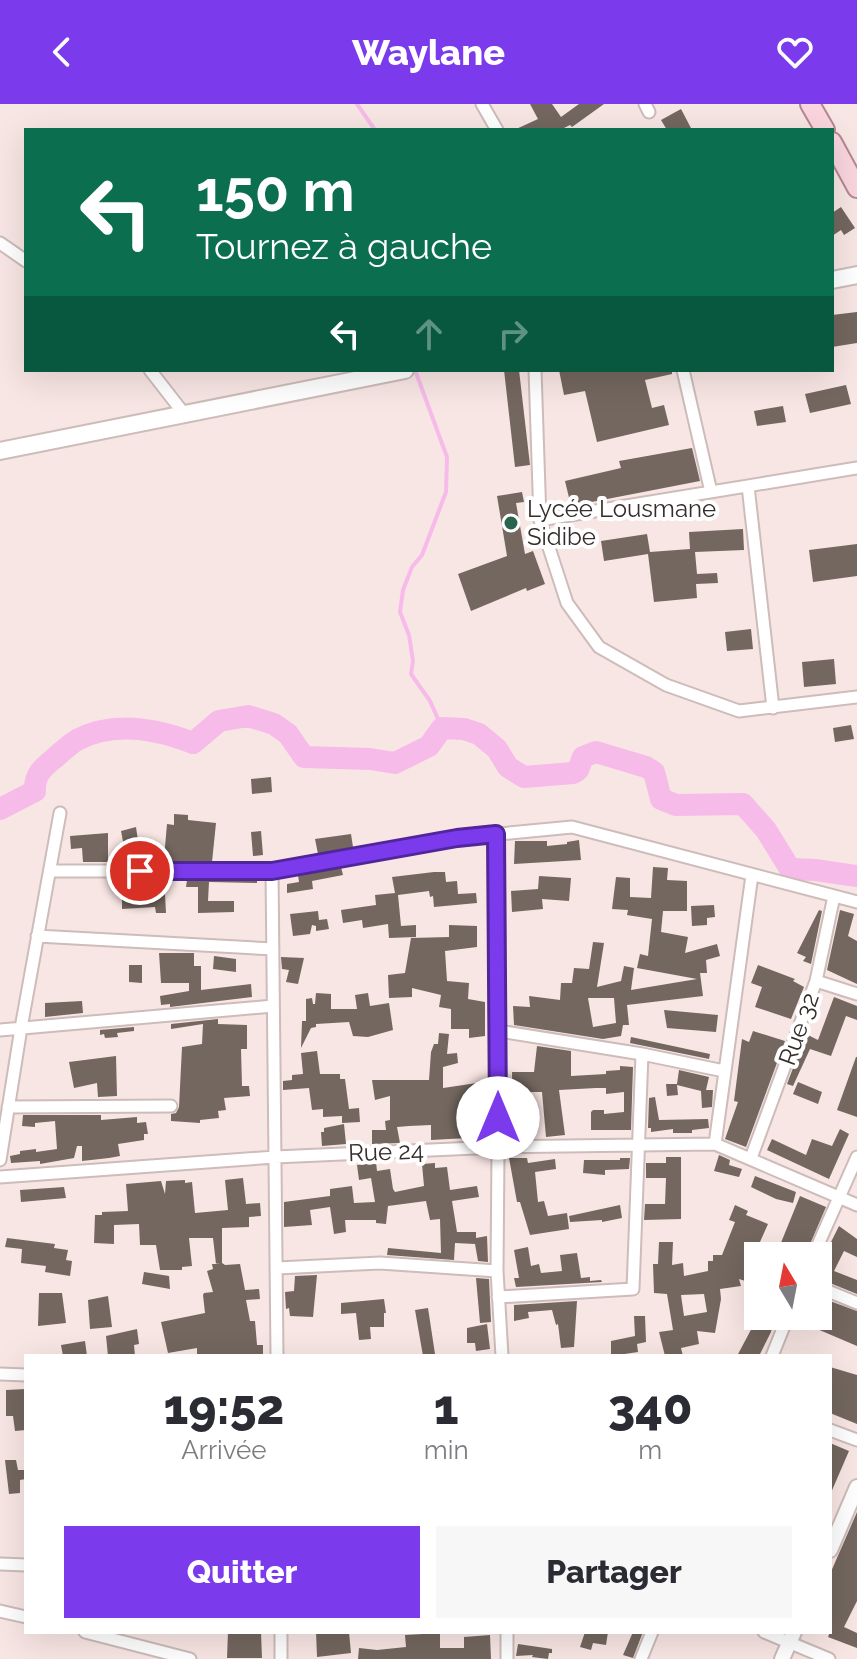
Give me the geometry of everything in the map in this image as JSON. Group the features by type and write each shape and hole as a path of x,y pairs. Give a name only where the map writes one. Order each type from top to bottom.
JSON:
{"main road":[{"path":"810,104 824,128"},
{"path":"834,146 857,188"},
{"path":"834,280 857,275"},
{"path":"0,451 395,372"}],"street":[{"path":"482,104 496,128"},
{"path":"0,243 24,260"},
{"path":"152,372 185,415"},
{"path":"535,372 540,520 567,603 599,647 666,685 739,711 857,697"},
{"path":"683,372 711,492"},
{"path":"540,520 857,468"},
{"path":"748,486 773,708"},
{"path":"0,1160 60,813"},
{"path":"52,871 272,871 457,838 572,827 857,902"},
{"path":"496,834 499,1031 497,1271 502,1354"},
{"path":"272,871 277,1354"},
{"path":"715,1144 752,875"},
{"name":"Rue 32","path":"751,1158 816,981 834,896"},
{"path":"37,936 273,949"},
{"path":"816,981 857,994"},
{"path":"0,1030 273,1006"},
{"path":"499,1031 724,1071"},
{"path":"498,1297 633,1289 642,1054"},
{"path":"8,1107 171,1106"},
{"name":"Rue 24","path":"0,1177 275,1157 498,1147 715,1144 857,1205"},
{"path":"819,1242 857,1157"},
{"path":"277,1268 380,1263 497,1271"},
{"path":"832,1293 857,1303"},
{"path":"773,1354 782,1330"},
{"path":"0,1374 24,1375"},
{"path":"832,1431 857,1440"},
{"path":"832,1545 857,1487"},
{"path":"0,1564 24,1565"},
{"path":"0,1611 24,1617"},
{"path":"93,1634 190,1659"},
{"path":"281,1634 281,1659"},
{"path":"507,1634 507,1659"},
{"path":"641,1659 651,1634"},
{"path":"782,1659 792,1638 829,1659"}],"building":[{"path":"530,104 552,104 561,117 579,104 604,104 572,127 518,128 538,119"},
{"path":"681,109 691,128 666,128 661,120"},
{"path":"841,207 855,228 844,235 841,230 834,235 834,212"},
{"path":"857,312 857,343 834,347 834,315"},
{"path":"504,372 519,372 530,465 515,467"},
{"path":"559,372 672,372 645,380 652,408 664,405 669,425 597,442 585,391 564,395"},
{"path":"846,385 851,404 810,413 805,394"},
{"path":"783,406 786,422 757,426 754,411"},
{"path":"692,448 700,481 571,506 565,481 621,468 619,461"},
{"path":"522,492 524,502 516,503 525,554 533,551 545,584 527,591 526,588 471,611 458,574 507,556 497,496"},
{"path":"743,529 744,550 695,552 697,574 717,573 718,583 696,584 697,598 654,602 648,554 604,561 601,541 647,534 650,552 690,549 689,532"},
{"path":"857,544 857,576 813,582 809,550"},
{"path":"751,629 753,649 727,651 725,632"},
{"path":"834,659 836,684 804,687 802,662"},
{"path":"851,725 854,739 835,742 833,728"},
{"path":"271,777 272,792 252,794 251,779"},
{"path":"174,814 188,815 188,820 216,823 212,862 127,862 121,831 136,827 141,861 164,858 167,824 174,825"},
{"path":"261,831 263,855 253,856 251,832"},
{"path":"108,833 108,862 83,862 82,848 71,849 70,836"},
{"path":"351,834 353,847 318,854 315,839"},
{"path":"579,840 581,860 514,864 515,841 547,841 547,846"},
{"path":"341,867 343,875 312,881 313,889 287,893 287,884 299,882 298,875"},
{"path":"653,867 668,868 667,880 687,881 687,911 663,911 661,932 688,937 685,953 717,944 720,956 706,960 707,973 700,973 703,996 627,1005 629,1025 623,1025 621,1036 603,1039 514,1025 513,1006 530,1007 529,996 560,1000 561,983 572,983 574,968 589,969 593,942 604,943 597,987 621,981 624,966 634,968 631,990 697,979 637,968 640,954 648,956 652,919 627,915 628,910 612,909 616,877 630,878 630,897 651,898","holes":["588,998 614,998 616,1023 593,1027"]},
{"path":"445,872 446,882 457,881 458,894 476,893 477,903 434,907 429,891 398,895 401,926 416,925 416,937 389,938 388,924 363,928 362,920 343,923 341,910 376,905 375,895 395,893 392,877"},
{"path":"539,876 571,878 569,901 542,899 543,909 512,912 511,891 538,889"},
{"path":"122,880 160,880 161,894 165,894 166,913 156,913 155,907 122,909"},
{"path":"187,880 257,880 257,883 209,882 208,901 234,901 234,912 198,913 198,887 186,887"},
{"path":"714,905 715,917 707,918 707,925 692,926 691,906"},
{"path":"819,910 822,911 811,964 803,961 806,957 797,953"},
{"path":"840,910 854,914 848,936 857,941 857,984 827,970"},
{"path":"318,911 319,920 327,919 329,929 316,931 316,926 312,925 310,934 293,936 290,914"},
{"path":"449,925 477,926 477,947 445,951 447,981 469,983 468,999 485,1002 485,1036 469,1038 469,1029 451,1029 451,1009 439,1007 441,995 412,988 412,997 389,998 388,975 405,973 411,938 449,937"},
{"path":"159,953 194,953 194,966 201,966 201,990 251,984 252,997 170,1007 170,1004 161,1005 160,996 189,991 189,983 161,983"},
{"path":"214,956 236,959 236,972 213,969"},
{"path":"281,957 304,958 298,984 286,982 289,970 282,969"},
{"path":"129,965 142,965 142,983 129,982"},
{"path":"758,965 795,979 793,981 804,987 791,1019 755,1007 762,987 751,983"},
{"path":"316,993 331,994 331,1009 357,1009 355,995 368,993 370,1006 389,1003 393,1030 368,1037 353,1036 349,1022 316,1024 301,1048 306,999 312,998 315,1004"},
{"path":"834,997 857,1006 857,1020 846,1016 831,1056 810,1049 793,1086 787,1084 806,1034 818,1040"},
{"path":"82,1001 83,1013 45,1017 45,1003"},
{"path":"664,1010 718,1015 716,1032 667,1028"},
{"path":"218,1019 218,1024 247,1025 247,1049 241,1049 242,1086 249,1086 250,1096 224,1098 226,1110 218,1111 219,1118 200,1120 200,1123 171,1121 171,1114 176,1113 179,1107 182,1047 202,1044 203,1024 171,1029 171,1024"},
{"path":"134,1027 134,1031 117,1033 118,1037 105,1038 104,1034 100,1035 100,1030"},
{"path":"753,1031 785,1041 746,1147 725,1139 738,1102 734,1101 742,1039 749,1042"},
{"path":"439,1033 449,1034 447,1054 457,1053 458,1063 443,1067 443,1088 477,1083 487,1137 431,1140 431,1125 409,1126 397,1127 400,1143 372,1144 372,1130 386,1130 385,1121 390,1120 390,1096 375,1100 372,1080 429,1080 431,1052 434,1044 438,1044"},
{"path":"631,1037 710,1054 709,1059 630,1043"},
{"path":"537,1046 571,1051 571,1076 606,1074 606,1071 620,1070 620,1066 633,1067 631,1130 591,1130 593,1110 604,1110 604,1114 624,1112 624,1092 606,1094 606,1088 559,1090 565,1135 546,1137 542,1092 524,1092 526,1125 513,1126 512,1072 534,1072"},
{"path":"317,1051 320,1074 340,1074 340,1079 345,1079 349,1109 359,1108 360,1122 342,1123 342,1116 323,1117 323,1109 312,1110 309,1088 283,1090 283,1081 292,1080 292,1075 303,1074 301,1053"},
{"path":"116,1056 117,1096 98,1097 97,1083 74,1088 69,1062"},
{"path":"857,1057 857,1117 837,1110"},
{"path":"679,1070 709,1077 706,1090 713,1090 712,1107 702,1108 701,1091 677,1085 678,1095 667,1096 666,1084 677,1084"},
{"path":"798,1082 822,1092 818,1104 793,1094"},
{"path":"655,1097 659,1120 708,1119 709,1128 692,1130 692,1133 673,1133 673,1129 651,1132 648,1128 649,1098"},
{"path":"23,1115 101,1115 101,1120 137,1117 137,1123 146,1122 148,1134 144,1134 144,1140 118,1144 120,1156 82,1161 82,1146 77,1146 74,1158 40,1164 40,1161 11,1163 10,1156 20,1154 20,1151 57,1149 55,1121 35,1123 35,1127 22,1126"},
{"path":"344,1124 346,1144 322,1146 321,1132 324,1128"},
{"path":"840,1129 849,1134 829,1179 767,1150 772,1139 806,1155 812,1139 832,1146"},
{"path":"719,1155 730,1160 729,1165 742,1169 739,1177 714,1171"},
{"path":"666,1157 681,1157 681,1219 644,1220 645,1204 665,1204 666,1178 646,1178 646,1163 666,1163"},
{"path":"509,1158 527,1158 528,1163 555,1159 556,1169 535,1172 538,1202 544,1201 548,1216 567,1213 569,1229 530,1235 520,1202 517,1202"},
{"path":"630,1158 629,1169 605,1170 605,1175 583,1173 584,1160"},
{"path":"376,1162 377,1171 390,1169 395,1192 424,1186 422,1164 435,1163 435,1168 447,1167 450,1190 477,1186 479,1197 452,1201 457,1232 476,1232 476,1238 487,1236 488,1262 478,1261 475,1244 455,1243 454,1260 387,1255 388,1248 441,1253 440,1219 430,1220 426,1201 388,1206 386,1224 376,1223 376,1220 345,1220 346,1232 334,1234 330,1207 310,1210 312,1225 284,1227 284,1202 330,1196 330,1189 352,1186 354,1203 375,1202 371,1178 359,1180 357,1165"},
{"path":"755,1176 796,1192 793,1203 751,1187"},
{"path":"243,1178 246,1204 260,1203 261,1216 249,1217 249,1227 222,1228 222,1263 240,1264 245,1290 259,1289 260,1299 246,1300 250,1321 255,1321 257,1345 263,1345 263,1354 197,1354 197,1348 168,1353 161,1322 205,1313 203,1295 213,1292 207,1271 213,1269 212,1264 216,1264 213,1238 189,1238 192,1266 182,1267 182,1270 160,1270 156,1245 140,1245 139,1224 114,1225 114,1244 94,1243 95,1215 128,1211 126,1184 161,1181 165,1194 166,1181 185,1180 185,1183 192,1182 195,1213 228,1210 225,1180"},
{"path":"64,1187 66,1198 21,1202 20,1190"},
{"path":"800,1196 826,1207 811,1242 781,1242"},
{"path":"620,1205 622,1218 602,1222 570,1222 569,1216"},
{"path":"735,1205 748,1211 746,1215 768,1224 760,1242 744,1242 744,1281 739,1279 741,1286 720,1289 715,1333 697,1331 699,1344 681,1348 682,1354 664,1354 659,1332 673,1330 667,1294 654,1293 653,1264 658,1264 659,1242 673,1242 672,1265 683,1263 684,1276 708,1271 708,1261 713,1261 713,1255 722,1255 735,1222 729,1220","holes":["704,1294 707,1312 684,1316 681,1295"]},
{"path":"839,1226 857,1239 857,1257 844,1251 834,1271 857,1280 857,1294 832,1284 831,1242"},
{"path":"7,1238 55,1244 54,1248 68,1250 66,1260 72,1261 70,1276 45,1272 46,1266 21,1263 22,1249 5,1247"},
{"path":"528,1247 531,1266 539,1264 541,1273 562,1271 560,1255 577,1253 581,1278 590,1277 590,1281 602,1282 516,1287 514,1278 519,1278 514,1250"},
{"path":"144,1272 169,1276 170,1289 142,1284"},
{"path":"317,1275 313,1317 290,1316 289,1308 286,1309 285,1292 294,1291 295,1276"},
{"path":"476,1278 489,1279 491,1322 480,1323"},
{"path":"39,1293 62,1293 66,1323 38,1326"},
{"path":"108,1296 112,1327 90,1329 88,1300"},
{"path":"384,1299 384,1327 370,1327 371,1339 359,1340 356,1313 341,1314 341,1303"},
{"path":"577,1301 574,1347 561,1348 558,1324 552,1310 528,1312 529,1318 514,1321 514,1305"},
{"path":"832,1302 857,1311 857,1346 819,1330 832,1330"},
{"path":"428,1308 435,1354 423,1354 415,1310"},
{"path":"634,1316 645,1316 646,1342 637,1344 638,1352 611,1354 611,1341 635,1336"},
{"path":"487,1324 490,1349 476,1351 475,1343 467,1343 467,1328"},
{"path":"137,1329 139,1344 134,1345 135,1354 108,1354 106,1336"},
{"path":"751,1330 772,1330 760,1354 738,1354"},
{"path":"85,1341 87,1354 63,1354 61,1345"},
{"path":"832,1368 857,1375 857,1424 832,1414"},
{"path":"24,1389 24,1430 15,1431 13,1416 6,1416 6,1390"},
{"path":"832,1444 849,1451 832,1490"},
{"path":"5,1460 16,1460 18,1470 24,1470 24,1479 20,1480 20,1493 9,1494"},
{"path":"857,1512 857,1601 844,1627 857,1633 857,1648 828,1637 832,1634 832,1569"},
{"path":"228,1634 261,1634 262,1658 227,1658"},
{"path":"316,1634 349,1634 351,1653 317,1657"},
{"path":"440,1634 440,1648 464,1648 464,1637 490,1635 491,1659 358,1659 359,1648 406,1647 405,1635"},
{"path":"584,1634 608,1634 606,1645 593,1643 591,1650 580,1647"},
{"path":"632,1634 642,1634 633,1658 623,1655"},
{"path":"518,1644 552,1649 552,1653 549,1653 548,1659 533,1655 516,1656"}],"waterway":[{"path":"357,104 374,128"},
{"path":"416,372 447,457 446,492 422,555 412,567 403,590 400,612 409,635 413,661 411,674 430,701 442,728"},
{"path":"0,809 35,791 36,779 41,771 72,743 105,730 150,731 193,743 219,721 248,716 274,724 288,734 304,757 395,763 429,746 442,728 464,729 479,734 497,749 508,767 524,777 573,773 578,770 583,757 596,752 646,767 654,772 661,799 676,805 743,804 766,830 790,869 857,876"}],"place":[{"name":"Lycée Lousmane Sidibe","path":"511,523"}],"route":[{"path":"140,871 272,871 457,838 496,834 498,1118"}]}
